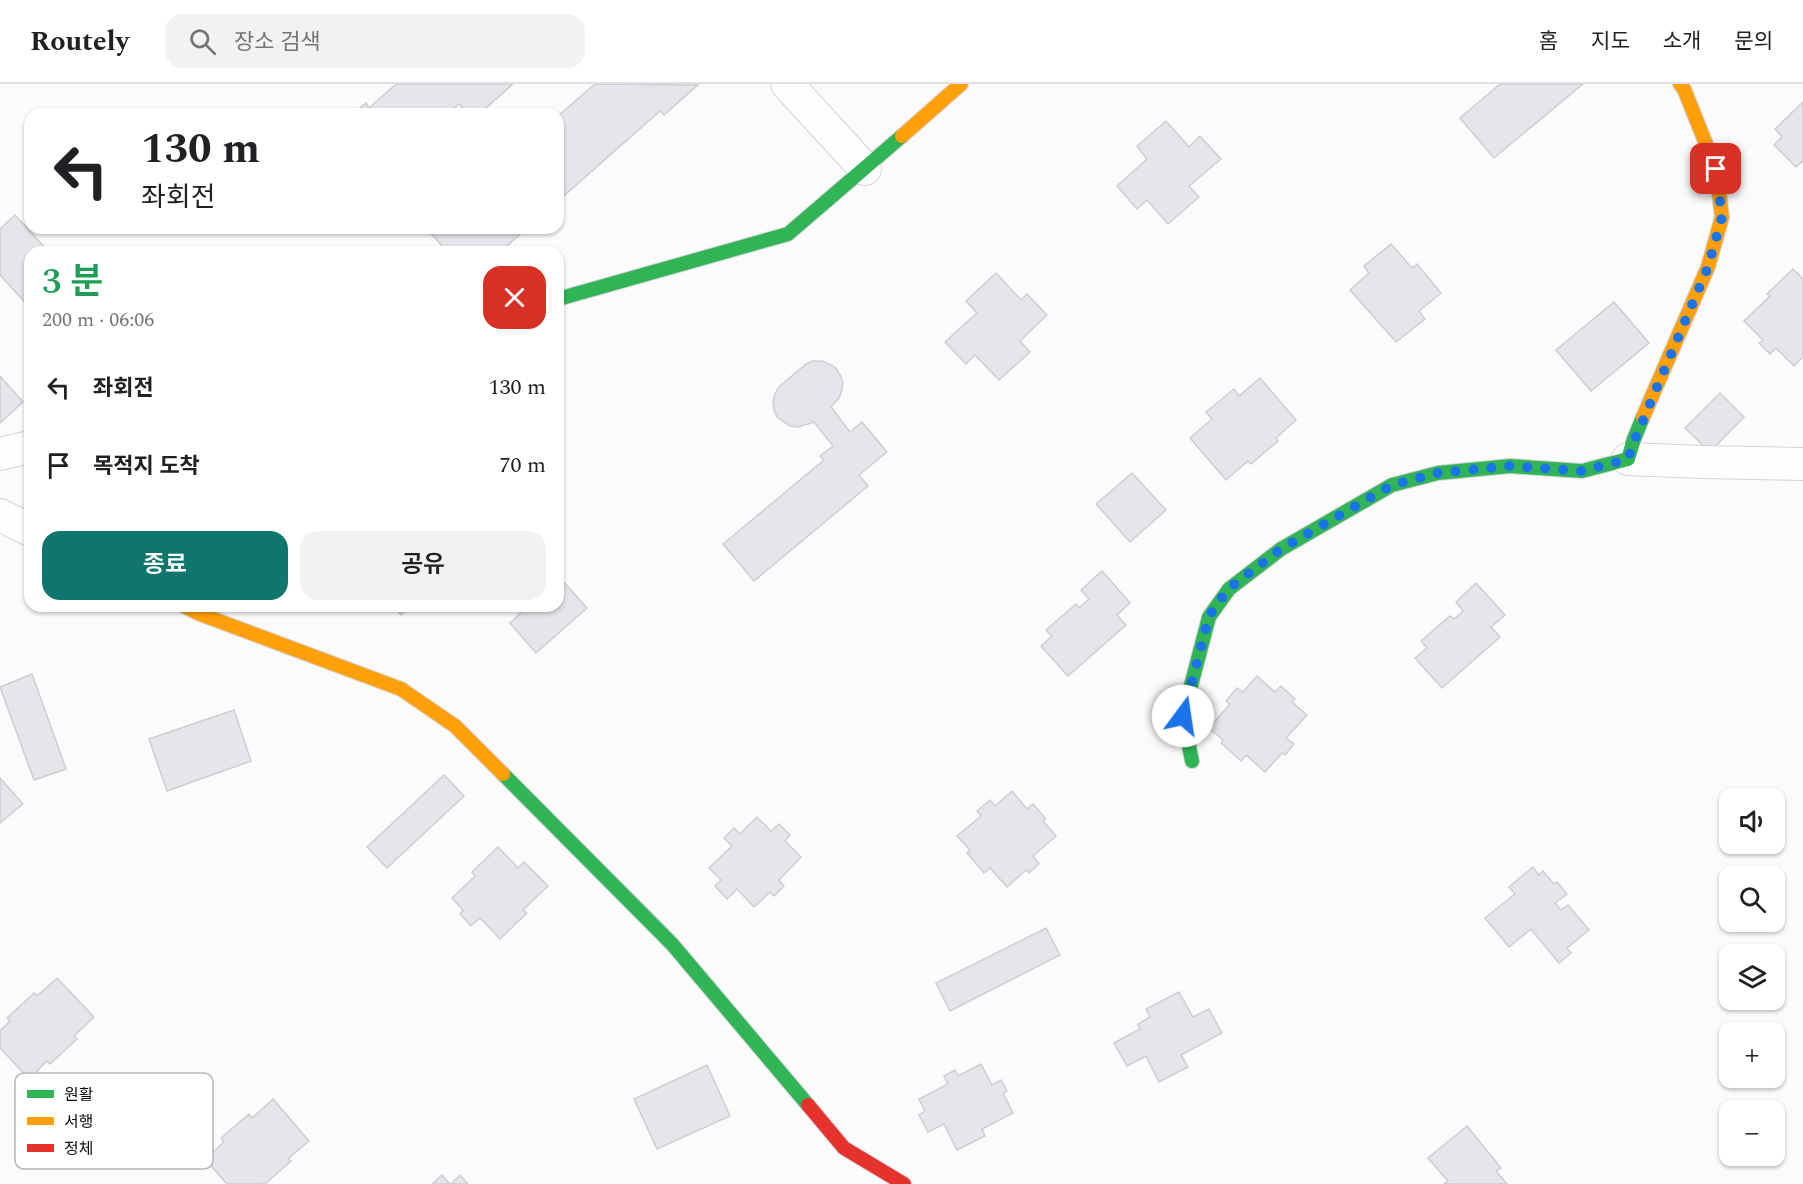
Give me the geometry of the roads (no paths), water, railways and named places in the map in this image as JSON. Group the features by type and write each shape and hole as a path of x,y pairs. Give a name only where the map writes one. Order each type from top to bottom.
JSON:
{"street":[{"path":"786,84 865,169"},
{"path":"564,297 788,234 961,84"},
{"path":"1628,459 1708,267 1722,217 1716,169 1680,84"},
{"path":"0,454 24,448"},
{"path":"1192,761 1183,716 1209,616 1228,589 1281,549 1392,485 1438,473 1510,466 1582,471 1628,459 1803,464"},
{"path":"0,515 24,527"},
{"path":"196,612 401,689 455,726 672,944 844,1148 904,1184"}]}
